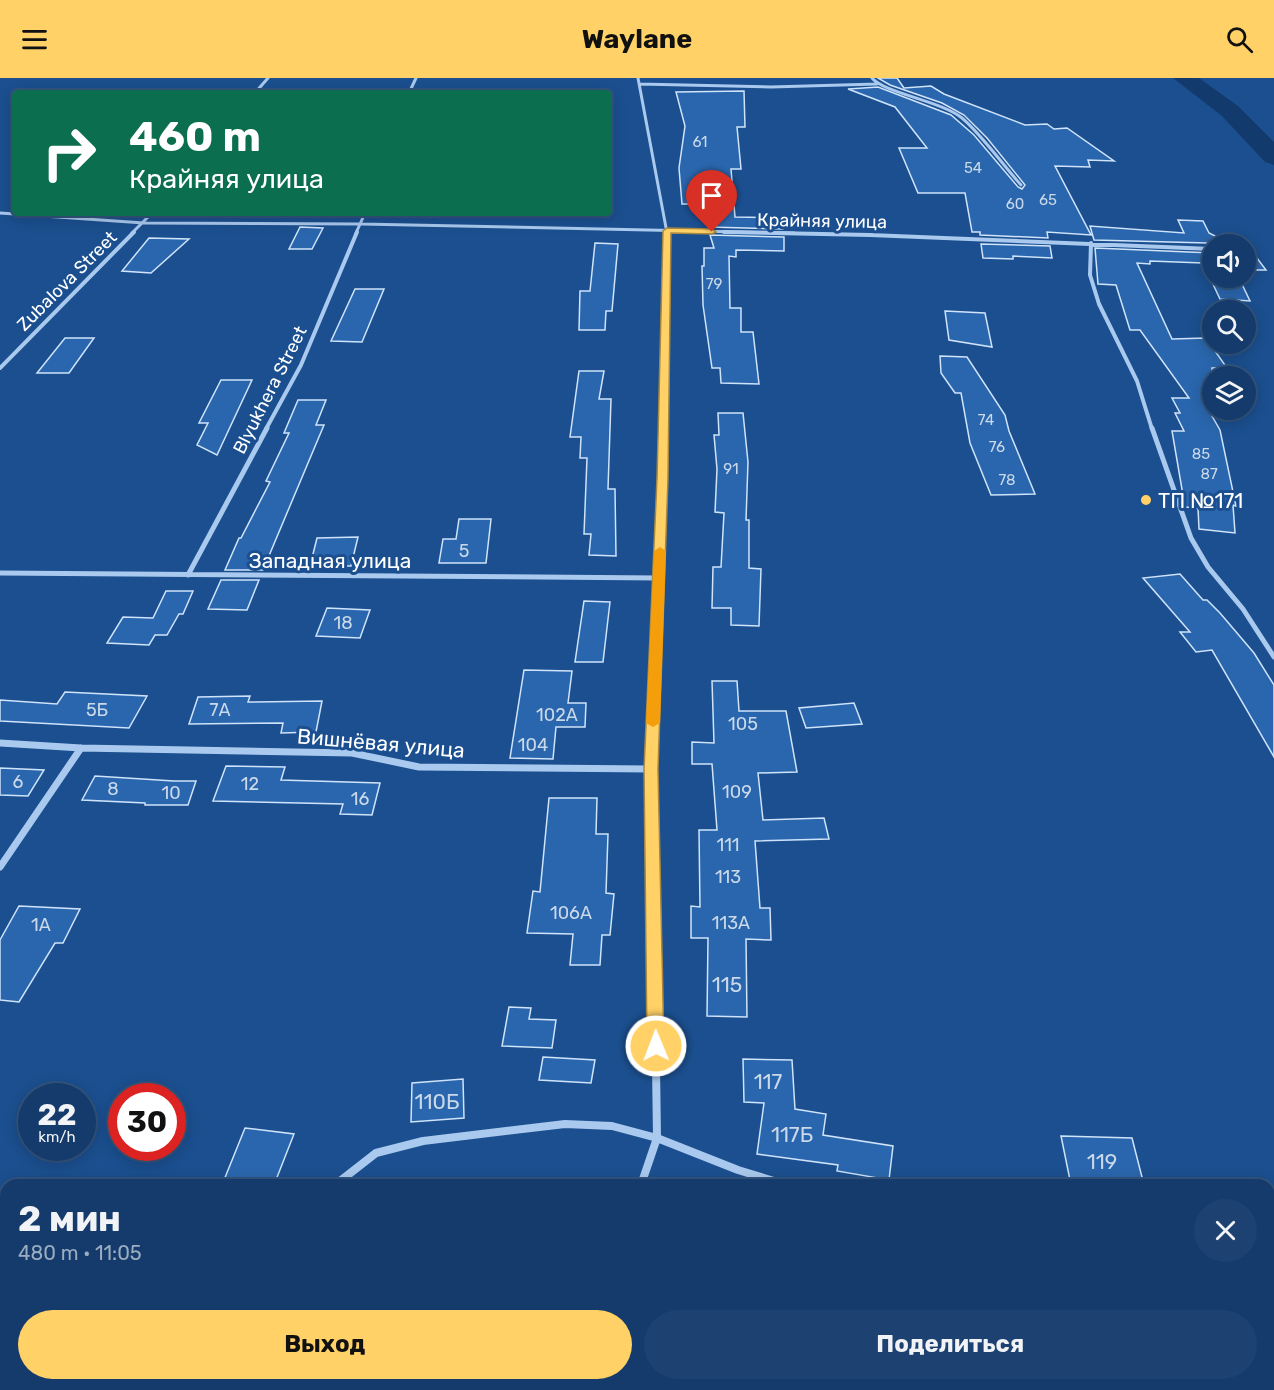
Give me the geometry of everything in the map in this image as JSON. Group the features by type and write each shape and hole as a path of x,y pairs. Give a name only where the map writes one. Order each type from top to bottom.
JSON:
{"street":[{"path":"258,90 268,78"},
{"path":"872,78 877,84"},
{"path":"644,1179 657,1138 651,769 659,578 667,231 639,81 771,87 877,84 920,97 961,117 1021,185"},
{"name":"Крайняя улица","path":"43,216 144,223 361,224 667,231 1091,243 1202,249"},
{"name":"Zubalova Street","path":"0,368 150,216"},
{"name":"Blyukhera Street","path":"188,575 301,365 364,216"},
{"path":"1091,243 1090,275 1099,304 1137,381 1155,439 1191,538 1208,567 1243,609 1274,657"},
{"name":"Западная улица","path":"0,573 659,578"},
{"name":"Вишнёвая улица","path":"0,743 81,748 352,753 419,767 651,769"},
{"path":"0,867 81,748"},
{"path":"343,1179 376,1153 423,1141 565,1124 612,1126 657,1138 738,1170 768,1179"}],"building":[{"path":"878,78 897,78 904,88 931,86 944,94 1025,125 1047,124 1054,129 1067,128 1114,161 1088,160 1090,167 1055,166 1091,235 1047,232 1048,238 980,235 980,232 972,232 965,193 918,193 899,148 927,148 895,107 848,89 878,87 951,115 974,135 1018,187 1022,189 1025,185 987,138 964,115 942,103 890,85"},
{"path":"744,91 745,127 737,127 741,169 731,169 735,217 783,218 783,229 709,227 703,204 682,204 679,168 685,126 676,92"},
{"path":"1178,220 1203,221 1211,234 1202,234 1202,243 1094,240 1090,226 1184,233"},
{"path":"300,227 323,228 312,249 289,249"},
{"path":"710,235 784,237 784,251 736,250 736,257 729,256 730,308 741,308 741,332 753,332 759,384 721,383 720,368 712,368 703,305 702,266 704,266 704,248 714,248"},
{"path":"149,238 189,239 151,273 122,271"},
{"path":"595,243 618,244 612,311 606,311 605,330 579,330 580,291 590,291"},
{"path":"981,244 1050,246 1052,258 1013,256 1013,259 983,258"},
{"path":"1095,248 1202,253 1202,263 1150,261 1150,264 1137,263 1172,339 1202,338 1202,354 1217,354 1226,366 1202,366 1202,420 1214,420 1220,430 1236,506 1233,505 1235,533 1199,529 1198,508 1185,507 1172,431 1184,431 1175,413 1180,413 1172,398 1189,398 1140,330 1130,330 1116,285 1098,284"},
{"path":"1256,257 1266,270 1256,270"},
{"path":"1215,288 1244,288 1250,300 1235,300 1220,299"},
{"path":"355,289 384,289 362,342 331,341"},
{"path":"945,311 985,313 992,347 949,340"},
{"path":"65,338 94,338 69,373 37,373"},
{"path":"940,356 967,357 1005,415 1009,431 1035,494 991,495 970,443 961,393 955,393 941,373"},
{"path":"579,371 604,371 599,399 611,399 608,489 615,489 616,556 589,555 591,534 584,534 587,458 580,458 581,437 570,437"},
{"path":"221,380 252,380 217,455 197,445 208,423 199,423"},
{"path":"298,400 326,400 316,425 324,425 263,570 225,570 239,538 270,482 266,481 289,433 284,433"},
{"path":"718,413 743,413 748,462 746,520 749,520 749,568 761,569 759,626 731,625 731,608 712,608 713,567 721,567 724,513 715,512 717,469 714,435 719,435"},
{"path":"459,519 491,519 486,563 439,563 443,539 456,539"},
{"path":"358,537 351,566 310,566 317,538"},
{"path":"1180,574 1203,600 1207,600 1220,613 1254,653 1274,685 1274,757 1212,650 1196,652 1180,632 1190,632 1143,578"},
{"path":"221,580 259,580 247,610 208,609"},
{"path":"166,591 193,591 183,614 179,614 167,635 155,635 149,645 107,643 123,617 153,618"},
{"path":"584,601 610,602 603,662 575,662"},
{"path":"327,608 370,610 360,638 316,636"},
{"path":"524,670 572,671 568,703 586,703 585,727 556,727 553,759 510,758"},
{"path":"712,681 737,681 739,711 786,711 797,772 758,773 763,820 824,818 829,839 755,841 760,908 770,908 771,940 746,939 747,1017 707,1016 708,938 691,938 691,906 700,907 699,830 717,830 712,764 692,764 692,742 714,743"},
{"path":"65,692 147,696 129,728 0,721 0,700 57,704"},
{"path":"250,696 248,702 322,701 316,732 281,733 283,723 189,724 198,697"},
{"path":"854,703 862,724 806,728 799,708"},
{"path":"226,766 285,767 281,780 380,783 372,815 340,814 343,804 213,801"},
{"path":"0,768 44,770 28,796 0,795"},
{"path":"95,776 196,781 188,805 145,805 145,803 82,800"},
{"path":"549,798 597,798 596,834 608,834 606,893 614,894 610,935 602,935 600,965 570,965 573,934 527,933 533,891 540,892"},
{"path":"19,906 80,909 63,943 55,943 19,1002 0,1000 0,940"},
{"path":"509,1007 531,1008 529,1019 556,1020 552,1048 502,1046"},
{"path":"543,1057 595,1060 591,1083 539,1080"},
{"path":"743,1059 792,1060 795,1109 826,1114 823,1135 893,1146 889,1179 837,1171 838,1165 757,1154 764,1103 744,1102"},
{"path":"463,1079 464,1118 411,1122 412,1083"},
{"path":"245,1128 294,1134 276,1179 224,1179"},
{"path":"1061,1136 1132,1138 1142,1179 1070,1179"}],"waterway":[{"path":"1184,78 1230,111 1274,157"}],"slow traffic":[{"path":"653,723 660,551"}],"place":[{"name":"ТП №171","path":"1146,500"}],"route":[{"path":"656,1046 651,769 663,478 667,231 712,232"}]}
